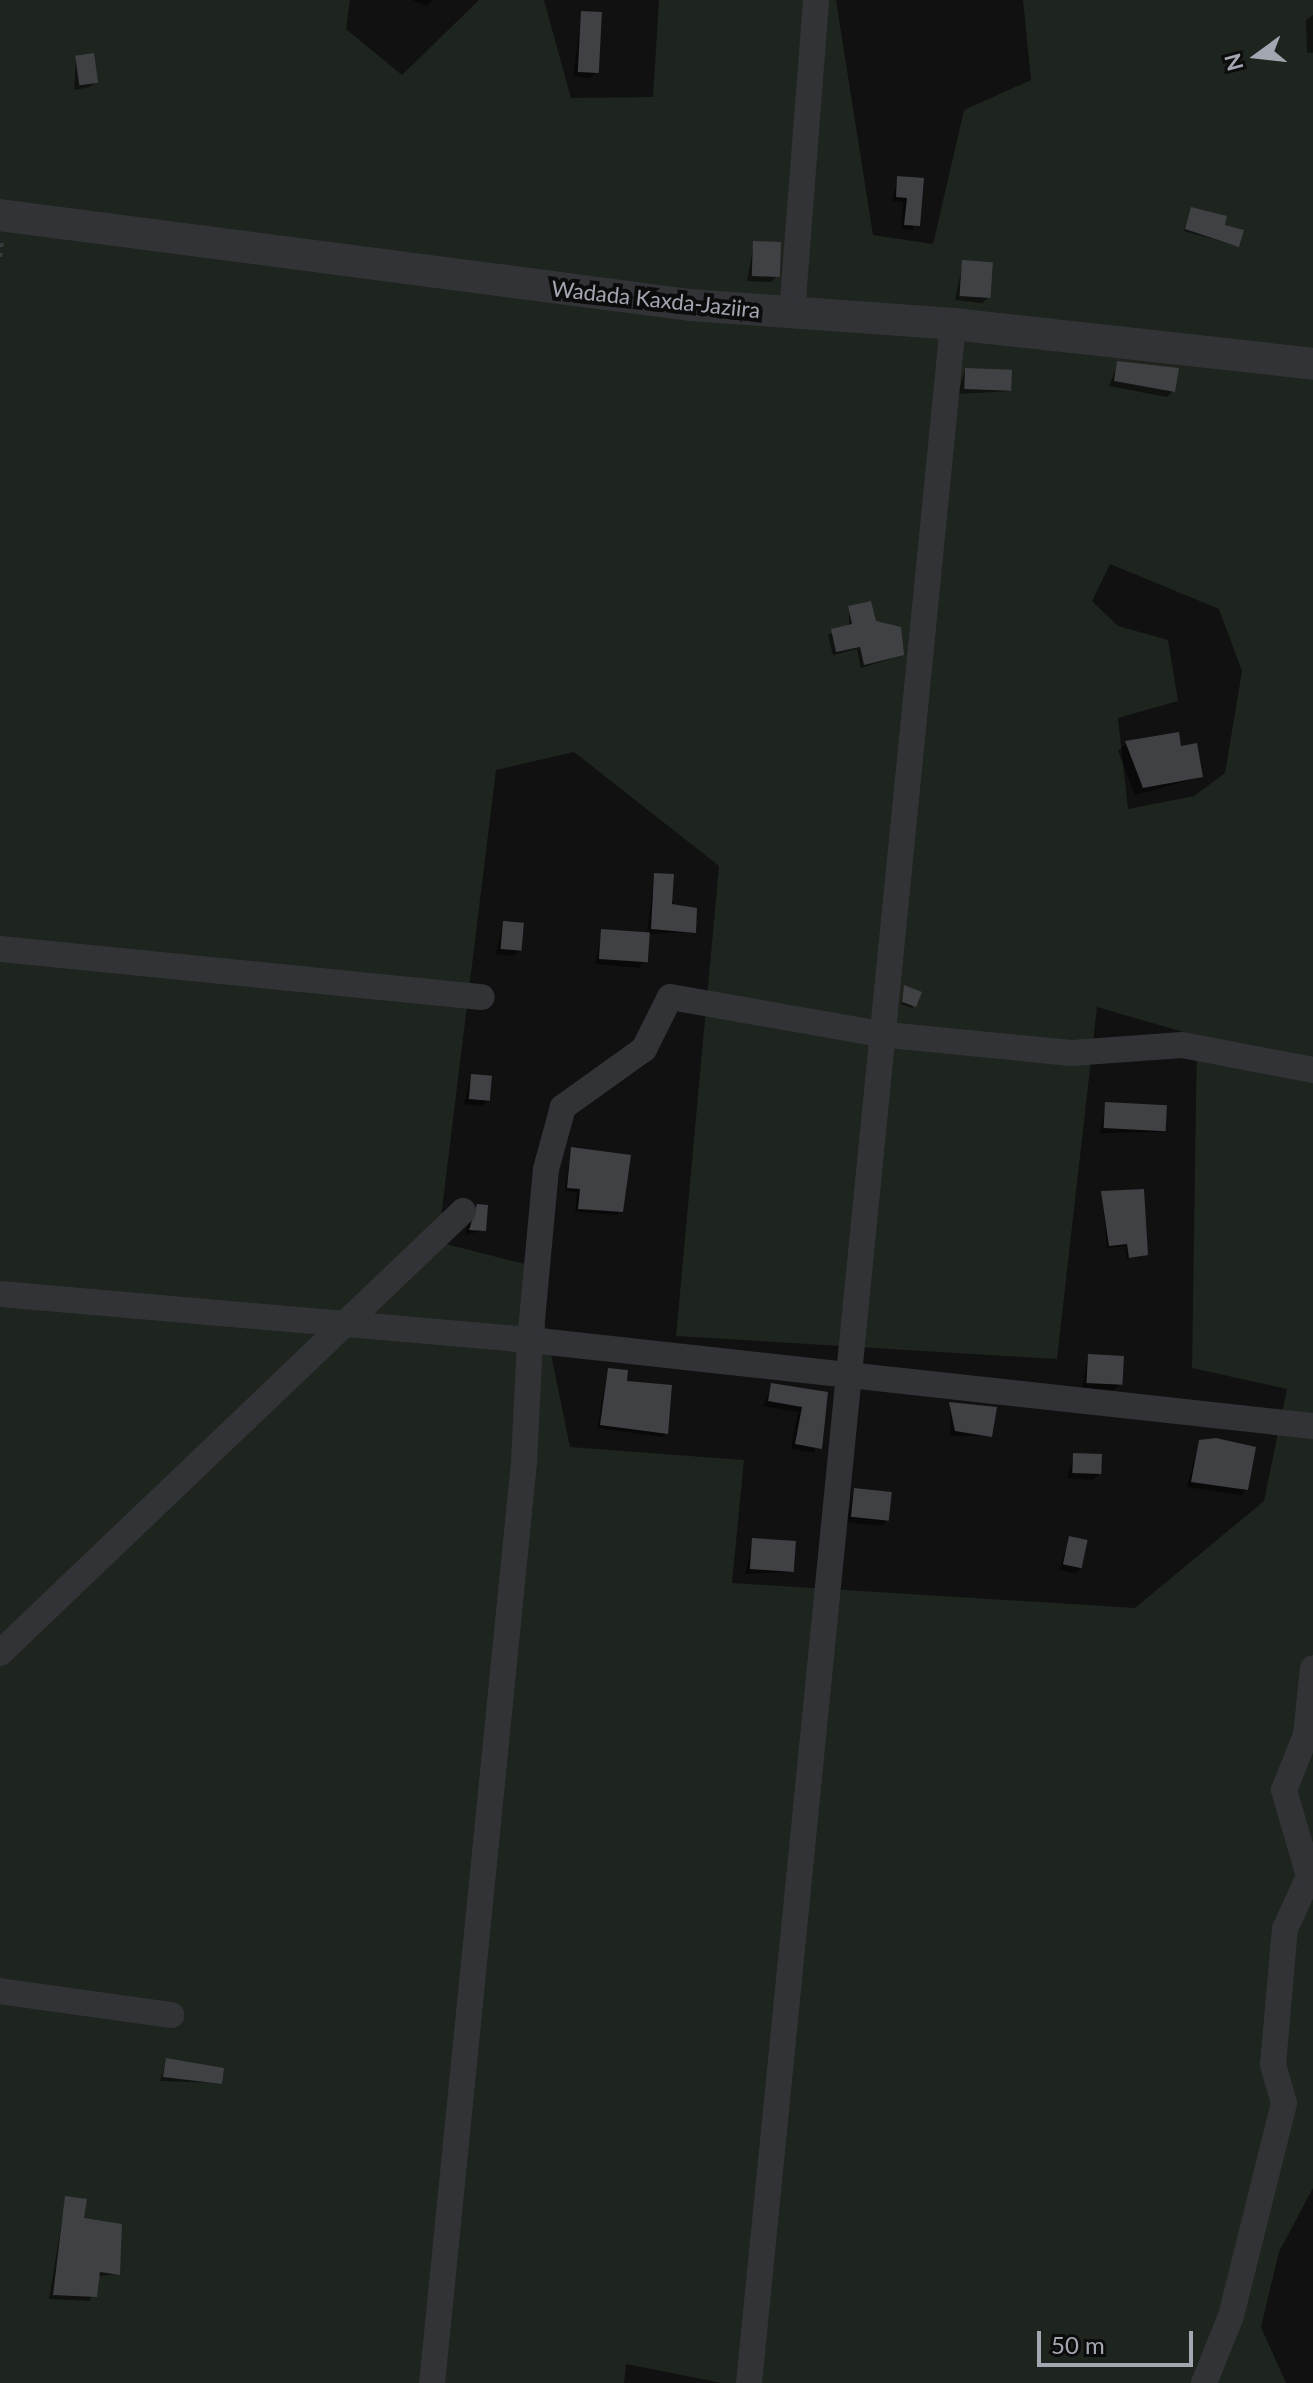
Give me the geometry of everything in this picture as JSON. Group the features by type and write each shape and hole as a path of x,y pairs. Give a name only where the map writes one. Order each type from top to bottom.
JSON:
{"street":[{"path":"792,313 816,0"},
{"name":"Wadada Kaxda-Jaziira","path":"0,215 792,313 953,324 1313,364"},
{"path":"749,2383 853,1375 953,324"},
{"path":"0,949 482,997"},
{"path":"432,2383 524,1462 530,1340 546,1169 563,1107 644,1049 660,998 886,1035 1071,1053 1182,1045 1313,1070"},
{"path":"0,1653 463,1211"},
{"path":"0,1294 530,1340 1313,1426"},
{"path":"1204,2383 1231,2316 1284,2103 1273,2065 1285,1929 1309,1876 1284,1790 1306,1735 1313,1668"},
{"path":"0,1991 171,2015"}],"shaded area":[{"path":"0,0 350,0 346,29 402,75 479,0 544,0 571,98 653,97 659,0 836,0 873,235 933,244 964,110 1031,80 1023,0 1313,0 1313,2188 1279,2252 1261,2327 1286,2383 722,2383 626,2364 624,2383 0,2383","holes":["1110,564 1219,609 1242,671 1225,773 1194,796 1128,809 1118,718 1178,701 1168,640 1118,626 1092,601","574,752 719,866 676,1336 1057,1359 1097,1007 1197,1036 1192,1368 1287,1389 1264,1501 1135,1608 732,1583 744,1460 570,1447 533,1266 438,1242 496,770"]}],"building":[{"path":"581,11 602,12 599,73 578,72"},
{"path":"94,53 98,83 79,85 75,56"},
{"path":"897,176 924,178 920,226 904,225 907,198 896,197"},
{"path":"1191,207 1227,216 1225,225 1244,230 1239,247 1185,229"},
{"path":"753,241 781,242 780,277 752,276"},
{"path":"962,260 993,262 990,298 959,296"},
{"path":"1117,361 1179,368 1175,392 1114,381"},
{"path":"965,368 1012,370 1011,391 964,389"},
{"path":"871,601 876,621 901,627 904,655 864,665 860,647 836,652 831,629 852,624 848,606"},
{"path":"1179,732 1181,746 1197,743 1203,777 1143,788 1125,741"},
{"path":"654,873 674,874 672,904 697,908 696,933 651,929"},
{"path":"503,921 524,923 521,951 501,949"},
{"path":"601,929 650,932 648,962 599,959"},
{"path":"904,985 922,992 916,1007 902,1002"},
{"path":"471,1074 492,1076 490,1101 469,1099"},
{"path":"1105,1102 1167,1105 1166,1131 1104,1128"},
{"path":"571,1147 631,1155 623,1212 578,1209 580,1189 567,1188"},
{"path":"1144,1189 1148,1255 1129,1258 1127,1244 1109,1246 1101,1191"},
{"path":"477,1204 488,1205 486,1231 469,1230"},
{"path":"1088,1354 1124,1356 1122,1385 1086,1383"},
{"path":"608,1368 628,1370 627,1381 672,1385 668,1434 600,1425"},
{"path":"771,1383 828,1392 822,1449 795,1444 802,1407 768,1401"},
{"path":"949,1402 997,1407 992,1437 955,1431"},
{"path":"1216,1438 1256,1447 1248,1490 1191,1482 1199,1440"},
{"path":"1073,1453 1102,1454 1101,1474 1072,1473"},
{"path":"854,1488 892,1492 889,1521 851,1517"},
{"path":"1069,1536 1088,1540 1082,1568 1063,1564"},
{"path":"752,1538 796,1541 794,1572 750,1569"},
{"path":"166,2058 224,2068 222,2084 163,2077"},
{"path":"65,2196 87,2199 84,2218 122,2224 120,2275 100,2272 97,2297 53,2295"}]}
